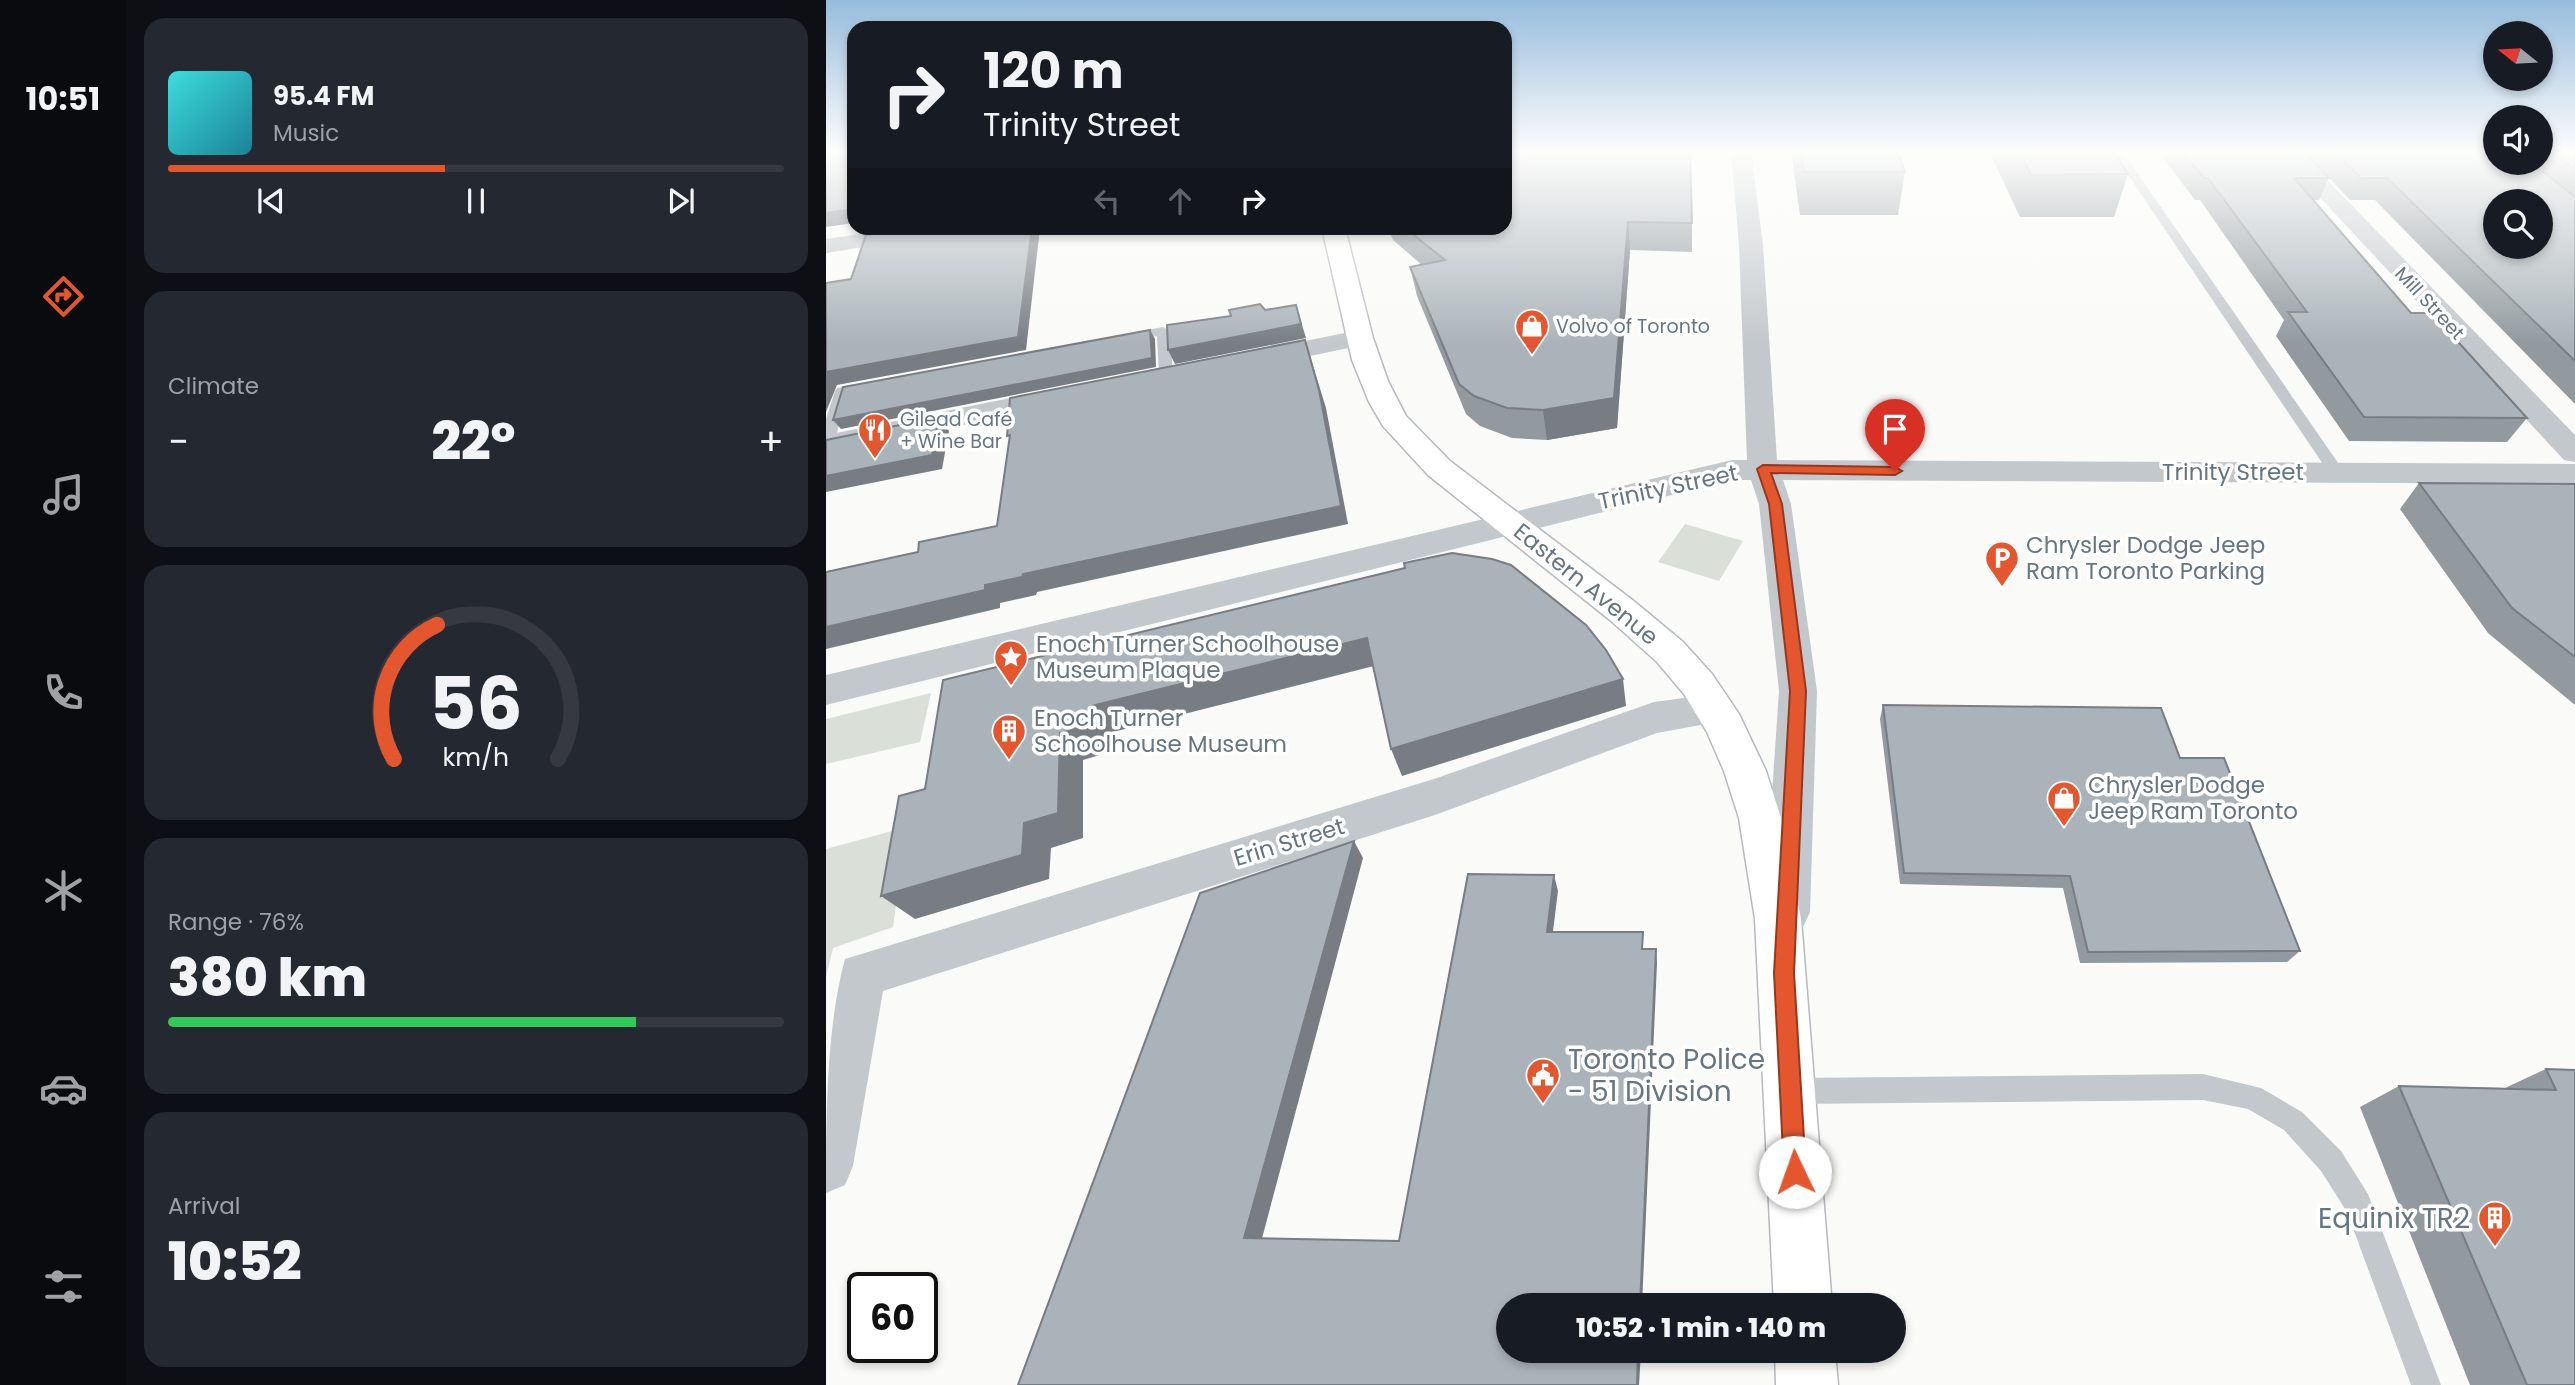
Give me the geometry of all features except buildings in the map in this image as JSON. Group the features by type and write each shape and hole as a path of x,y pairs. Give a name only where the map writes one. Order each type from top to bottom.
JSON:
{"main road":[{"name":"Eastern Avenue","path":"1335,235 1359,338 1384,403 1399,425 1450,479 1636,620 1676,658 1698,684 1714,709 1753,790 1767,851 1784,973 1802,1293"},
{"path":"1806,1363 1807,1385"}],"street":[{"path":"1748,216 1763,469 1775,504 1798,691 1784,973"},
{"name":"Mill Street","path":"2349,216 2575,453"},
{"path":"826,246 896,235"},
{"path":"1231,364 1359,338"},
{"path":"826,443 1084,392"},
{"name":"Trinity Street","path":"826,690 1714,473 1763,469 2575,474"},
{"name":"Erin Street","path":"826,1166 862,975 1435,797 1654,718 1714,709"}],"lane":[{"path":"2161,216 2337,473"},
{"path":"1110,341 1163,331 1166,376"},
{"path":"826,443 842,391 869,386"},
{"path":"1791,1091 2203,1087 2252,1097 2293,1121 2331,1161 2358,1204 2426,1385"}],"shaded area":[{"path":"1685,524 1743,541 1719,581 1658,562"},
{"path":"931,693 920,742 826,764 826,719"},
{"path":"907,827 893,927 833,948 826,977 826,849"}],"place":[{"name":"Volvo of Toronto","path":"1532,356"},
{"name":"Gilead Café + Wine Bar","path":"875,460"},
{"name":"Chrysler Dodge Jeep Ram Toronto Parking","path":"2002,588"},
{"name":"Enoch Turner Schoolhouse Museum Plaque","path":"1011,687"},
{"name":"Enoch Turner Schoolhouse Museum","path":"1009,761"},
{"name":"Chrysler Dodge Jeep Ram Toronto","path":"2064,828"},
{"name":"Toronto Police - 51 Division","path":"1543,1105"},
{"name":"Equinix TR2","path":"2495,1248"}],"route":[{"path":"1795,1172 1784,973 1798,691 1775,504 1763,469 1895,471"}]}
